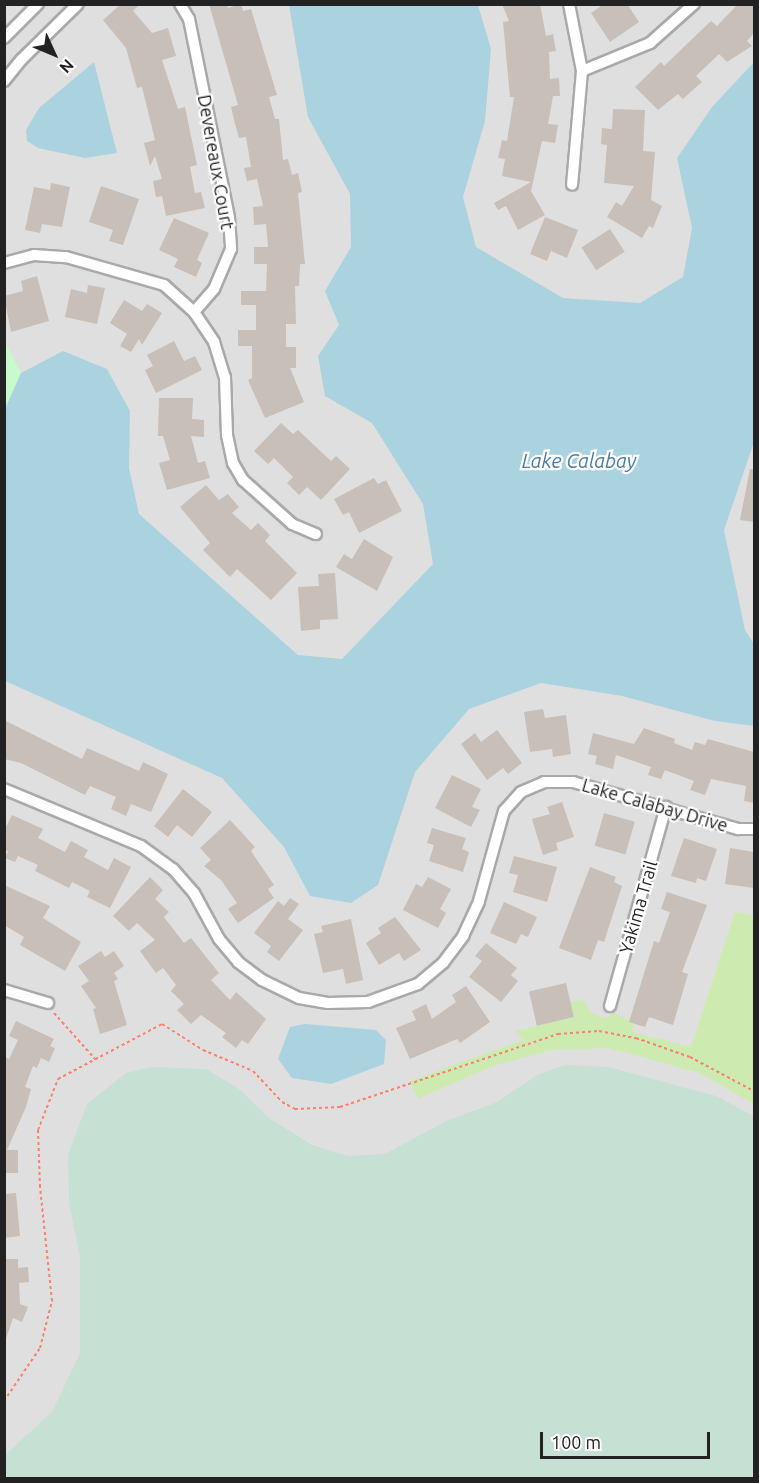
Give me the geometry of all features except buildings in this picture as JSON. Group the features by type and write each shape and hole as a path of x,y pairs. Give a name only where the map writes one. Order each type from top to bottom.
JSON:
{"street":[{"path":"4,38 38,4"},
{"path":"4,81 22,59 78,4"},
{"name":"Devereaux Court","path":"180,4 189,19 229,218 231,249 214,289 194,312"},
{"path":"569,4 582,71 572,185"},
{"path":"582,71 650,43 694,4"},
{"path":"4,263 34,255 66,257 135,274 164,285 194,312 214,342 225,377 227,435 233,463 243,480 292,524 316,534"},
{"name":"Lake Calabay Drive","path":"4,789 141,846 173,869 194,893 219,939 238,962 262,980 298,998 328,1003 368,1002 418,984 443,963 463,936 479,901 504,811 521,792 544,782 573,782 738,829 754,829"},
{"name":"Yakima Trail","path":"610,1006 666,807"},
{"path":"4,990 48,1003"}],"path":[{"path":"48,1003 58,1021 96,1060"},
{"path":"4,1401 40,1348 52,1301 39,1187 38,1130 58,1079 162,1024 203,1050 253,1071 282,1102 295,1109 340,1107 558,1034 599,1031 636,1038 690,1057 754,1091"}],"shaded area":[{"path":"5,5 754,5 754,1478 5,1478"}],"green space":[{"path":"5,343 21,373 5,409"},
{"path":"735,912 754,915 754,1104 699,1073 609,1048 553,1050 492,1066 418,1099 410,1081 523,1040 515,1031 573,1017 570,1002 584,1000 590,1012 605,1018 615,1013 634,1023 632,1032 691,1047"},
{"path":"565,1065 609,1067 716,1096 754,1116 754,1478 5,1478 5,1455 52,1412 80,1353 80,1256 69,1203 68,1155 87,1104 126,1073 151,1067 206,1069 239,1089 269,1118 312,1145 348,1156 385,1154 448,1120 495,1103 539,1074"}],"water":[{"name":"Lake Calabay","path":"289,5 478,5 491,49 485,121 463,197 476,247 563,298 640,303 683,277 692,228 677,158 712,107 754,62 754,442 724,530 745,630 754,644 754,726 715,721 622,696 541,683 469,709 415,772 378,885 351,903 310,896 284,847 222,778 5,681 5,409 21,373 63,351 107,369 130,411 129,468 139,514 298,655 342,659 433,564 423,504 372,423 325,396 318,356 339,325 325,291 351,247 350,194 308,117"},
{"path":"94,62 117,153 85,158 38,148 27,141 26,130 39,108"},
{"path":"305,1024 376,1030 386,1040 384,1064 331,1084 292,1078 278,1059 290,1027"}]}
